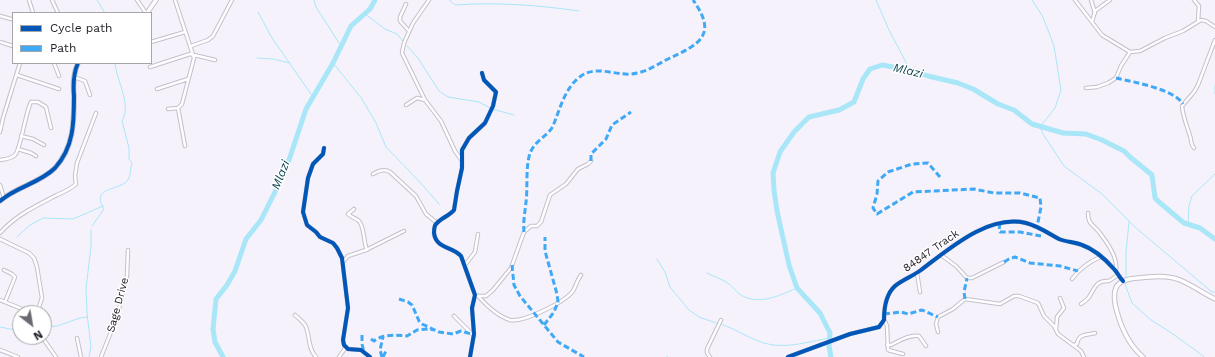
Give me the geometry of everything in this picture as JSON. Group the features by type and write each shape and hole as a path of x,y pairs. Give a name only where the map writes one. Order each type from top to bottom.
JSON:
{"street":[{"path":"29,0 33,12"},
{"path":"137,0 146,12"},
{"path":"148,12 156,0"},
{"path":"168,109 178,108 182,104 193,61 191,46 175,0"},
{"path":"191,46 208,40 213,36 232,0"},
{"path":"429,0 419,13 409,31 402,53 426,100 441,121 455,152 462,162"},
{"path":"1075,0 1102,35 1130,52 1140,51 1164,38 1183,31 1198,21 1204,20 1215,27"},
{"path":"1091,0 1095,13"},
{"path":"1092,22 1095,13 1110,0"},
{"path":"1194,0 1199,6 1198,21"},
{"path":"53,1 58,12"},
{"path":"406,4 400,20 409,31"},
{"path":"0,16 11,19"},
{"path":"152,42 186,32"},
{"path":"1194,148 1191,146 1191,137 1182,109 1183,104 1198,85 1215,40"},
{"path":"0,42 12,46"},
{"path":"1086,88 1097,87 1116,78 1121,66 1130,52"},
{"path":"150,67 190,54 215,60"},
{"path":"0,132 1,120 20,64"},
{"path":"54,64 60,76"},
{"path":"0,201 43,177 54,168 65,154 74,127 74,77 78,64"},
{"path":"482,73 486,83 495,91 493,106 485,123 469,138 464,145 462,150 462,168 456,191 454,210 436,224 434,228 434,233 438,243 459,254 465,265 476,296 496,313 512,320 521,319 550,308 567,297 573,291 576,281 581,275"},
{"path":"16,75 59,89"},
{"path":"74,77 86,81 90,94"},
{"path":"157,89 188,79"},
{"path":"406,105 417,98 426,100"},
{"path":"0,160 13,156 18,149 26,116 32,101 43,104 46,107 52,128"},
{"path":"178,108 186,146"},
{"path":"0,233 22,213 76,184 75,176 77,163 96,112"},
{"path":"21,136 33,139 44,145"},
{"path":"324,148 323,154 314,164 308,178 303,215 307,225 320,237 332,242 337,248 343,262 348,308 343,340 344,345 346,348 352,350 361,350 370,357"},
{"path":"18,149 36,156"},
{"path":"476,296 486,296 504,277 512,265 524,232 531,226 537,226 541,222 548,198 552,192 566,184 578,169 591,161"},
{"path":"373,174 385,170 390,172 416,196 426,214 436,224"},
{"path":"0,185 4,198"},
{"path":"354,209 348,214 362,226 367,250"},
{"path":"1088,214 1090,223 1098,230 1111,250 1116,261 1115,271"},
{"name":"84847 Track","path":"887,345 887,326 884,320 884,312 890,292 894,287 918,273 968,237 991,226 1009,222 1018,222 1037,227 1059,238 1084,245 1100,256 1123,281"},
{"path":"343,262 348,256 367,250 404,231"},
{"path":"465,265 475,252 478,234"},
{"path":"0,239 29,253 34,258 42,298 40,305"},
{"name":"Sage Drive","path":"101,357 117,317 127,276 128,250"},
{"path":"941,255 956,266 967,278 972,278 1004,262"},
{"path":"1072,279 1081,268 1100,256"},
{"path":"4,270 12,274 15,278 5,302"},
{"path":"918,273 920,292"},
{"path":"1081,304 1088,298 1099,283 1104,280 1109,281 1118,275"},
{"path":"1143,357 1135,350 1128,340 1122,327 1116,307 1115,292 1119,283 1136,278 1172,277 1179,279 1215,299"},
{"path":"470,357 474,336 472,308 473,300 476,296"},
{"path":"938,332 936,324 938,317 953,309 965,299 998,304 1016,296 1025,297 1040,304 1044,316 1058,334 1081,351 1084,357"},
{"path":"1056,330 1057,317 1064,308 1060,298"},
{"path":"0,300 12,305"},
{"path":"295,316 306,326 309,343 315,356"},
{"path":"454,316 474,336"},
{"path":"709,356 707,349 721,320"},
{"path":"788,357 850,334 879,327 884,320"},
{"path":"1074,345 1077,344 1080,336 1095,333"},
{"path":"903,354 889,350 887,345 910,336 917,335 926,346"},
{"path":"77,338 81,357"},
{"path":"48,345 56,357"},
{"path":"339,357 346,348"},
{"path":"0,350 18,357"}],"waterway":[{"path":"97,0 104,12"},
{"path":"314,0 316,7 341,46"},
{"name":"Mlazi","path":"223,357 215,342 213,329 216,299 227,285 235,271 246,239 261,220 277,188 289,160 306,109 333,63 351,26 370,9 375,0"},
{"path":"449,0 455,5 517,5 579,11"},
{"path":"876,0 889,30 910,70"},
{"path":"1032,0 1043,17 1054,46 1061,90 1055,108 1040,127 1043,134 1064,166 1102,194 1136,228 1212,292 1215,292"},
{"path":"258,12 272,38 313,97"},
{"path":"365,14 385,29 397,34 403,41"},
{"path":"407,46 418,58 439,91 448,97 479,102 492,109 514,115"},
{"path":"257,58 273,59 290,63"},
{"path":"333,63 362,99 376,123 386,147 440,205"},
{"path":"92,226 104,209 100,198 102,194 124,184 127,181 130,175 132,163 129,159 129,148 122,121 125,114 123,92 115,64"},
{"name":"Mlazi","path":"831,357 829,346 830,333 820,313 797,288 789,265 777,211 773,173 780,152 794,132 809,117 839,110 854,102 863,79 870,69 882,65 910,70 958,83 973,89 998,104 1014,110 1032,124 1063,133 1086,134 1124,151 1152,175 1155,198 1159,202 1184,223 1200,228 1215,239"},
{"path":"1215,85 1215,94"},
{"path":"1188,224 1189,206 1192,196 1215,174"},
{"path":"17,237 30,225 43,218 73,219 103,206"},
{"path":"1126,278 1126,252 1129,222"},
{"path":"89,357 91,347 86,288 91,247 91,230"},
{"path":"657,259 665,272 670,287 689,310 699,317 719,324"},
{"path":"707,273 727,282 738,293 745,297 753,299 768,299 797,288"},
{"path":"1126,281 1125,284 1132,303 1151,320 1204,357"},
{"path":"52,326 87,317"},
{"path":"721,324 756,340 769,344 786,345 829,338"},
{"path":"0,327 12,329"}],"marked path":[{"path":"524,232 529,156 533,147 548,133 553,126 571,86 581,76 594,71 623,74 641,72 697,43 705,30 704,22 693,0"},
{"path":"1116,78 1162,90 1171,94 1183,104"},
{"path":"591,161 591,154 606,139 612,125 631,112"},
{"path":"940,177 928,163 912,164 888,172 878,181 877,194 873,208 877,214 913,192 974,189 994,193 1020,193 1040,198 1041,207 1037,227"},
{"path":"1000,223 1000,232 1020,232 1041,236"},
{"path":"544,325 554,312 558,302 545,251 545,237"},
{"path":"1004,262 1015,257 1030,263 1060,266 1078,271"},
{"path":"512,265 514,285 520,296 558,342 584,357"},
{"path":"965,299 964,292 967,278"},
{"path":"399,299 412,305 419,321 422,324 439,332 453,334 461,331 471,334"},
{"path":"884,314 901,312 908,314 922,310 938,317"},
{"path":"371,339 374,341 385,336 407,336 417,330 435,330"},
{"path":"362,335 364,352"},
{"path":"382,357 380,350 383,337"},
{"path":"383,357 387,349"}],"cycle path":[{"path":"0,201 6,196 49,173 55,168 66,152 72,134 74,115 74,79 78,64"},
{"path":"470,357 474,334 472,308 475,295 461,256 441,245 435,238 434,230 438,222 454,210 462,168 462,150 469,138 485,123 493,106 496,92 484,80 482,73"},
{"path":"324,148 323,154 313,164 308,178 303,212 307,225 320,237 333,243 342,258 348,308 343,340 344,345 348,349 361,350 370,357"},
{"path":"788,357 850,334 879,327 884,320 885,307 889,293 895,286 918,272 970,235 983,228 998,224 1012,222 1030,224 1059,239 1086,247 1107,262 1123,281"}]}
